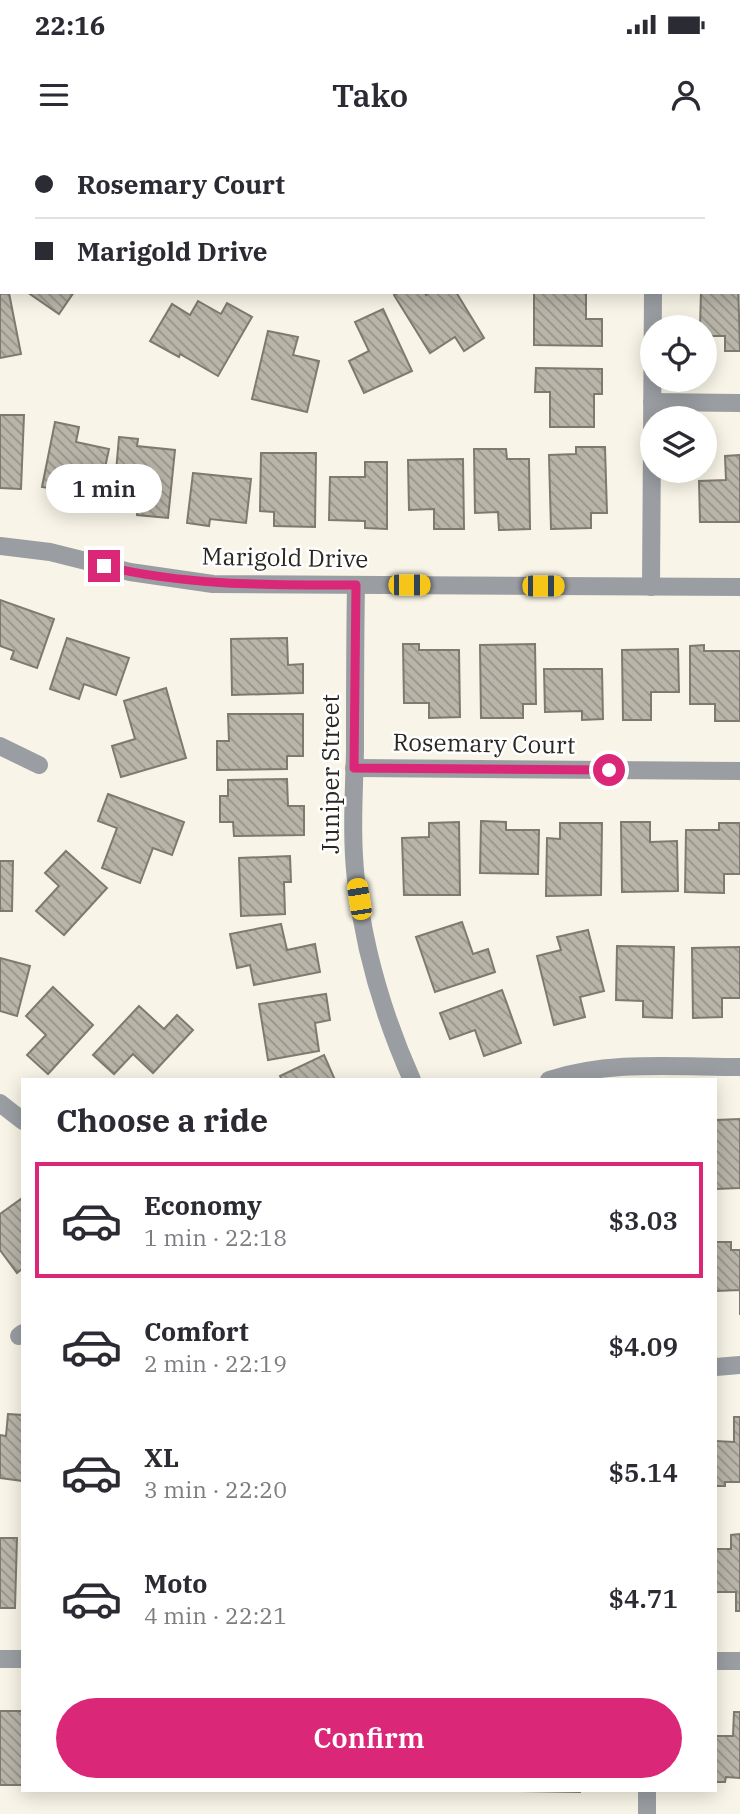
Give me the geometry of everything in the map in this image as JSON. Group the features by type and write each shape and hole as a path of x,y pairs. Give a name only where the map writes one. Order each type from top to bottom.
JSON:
{"street":[{"path":"651,586 653,294"},
{"path":"652,402 740,403"},
{"name":"Marigold Drive","path":"0,546 50,552 130,572 213,584 740,587"},
{"name":"Juniper Street","path":"356,585 356,878 366,943 377,989 392,1035 411,1078"},
{"path":"0,746 39,765"},
{"name":"Rosemary Court","path":"354,768 740,771"},
{"path":"556,1078 570,1073 620,1067 740,1068"},
{"path":"0,1103 21,1119"},
{"path":"717,1367 740,1365"},
{"path":"0,1659 21,1659"},
{"path":"717,1661 740,1661"},
{"path":"647,1792 647,1814"}],"building":[{"path":"0,294 9,294 21,354 0,358"},
{"path":"30,294 73,294 59,314"},
{"path":"457,294 484,338 464,351 455,337 430,353 394,295"},
{"path":"534,294 586,294 586,319 602,319 602,346 534,345"},
{"path":"701,294 738,294 740,351 725,351 725,336 717,336 717,315 700,315"},
{"path":"198,301 221,314 227,303 252,317 218,376 180,354 179,357 150,341 172,304 190,315"},
{"path":"383,309 412,371 364,393 349,361 369,351 355,322"},
{"path":"268,331 298,337 293,355 319,361 307,412 252,399"},
{"path":"536,368 602,369 602,394 594,394 594,427 550,427 550,392 535,392"},
{"path":"0,415 24,415 21,489 0,488"},
{"path":"55,422 79,427 76,442 109,449 100,491 68,485 67,491 42,487"},
{"path":"119,437 138,439 137,446 175,450 168,518 137,515 139,497 114,495"},
{"path":"576,447 605,447 607,513 591,513 591,528 551,529 549,455 576,454"},
{"path":"474,449 506,449 507,459 529,459 530,529 499,530 498,512 475,513"},
{"path":"261,453 316,453 315,527 274,526 274,512 260,511"},
{"path":"740,455 740,522 700,522 699,483 726,480 725,456"},
{"path":"463,459 464,529 434,529 434,509 409,510 408,460"},
{"path":"365,462 387,462 387,529 365,528 365,521 329,520 330,477 365,477"},
{"path":"193,473 251,479 246,523 210,519 209,526 187,523"},
{"path":"0,600 54,619 37,668 11,659 14,651 0,646"},
{"path":"67,638 129,658 116,695 84,684 79,699 50,689"},
{"path":"287,638 288,665 303,664 303,693 232,695 231,639"},
{"path":"403,644 419,644 419,650 459,650 460,717 429,718 429,703 404,703"},
{"path":"535,644 536,704 523,704 523,718 481,718 480,645"},
{"path":"704,645 704,651 740,651 740,721 715,721 715,704 690,704 690,646"},
{"path":"678,649 679,692 651,692 651,720 623,720 622,650"},
{"path":"544,669 602,669 603,719 582,720 582,711 545,712"},
{"path":"166,688 186,758 121,777 112,746 135,739 124,701"},
{"path":"228,714 303,714 303,756 287,756 287,769 217,770 217,741 229,741"},
{"path":"287,779 288,806 304,806 304,835 234,836 233,822 220,822 220,796 228,796 228,780"},
{"path":"108,794 184,822 172,855 153,848 140,883 102,868 117,828 98,821"},
{"path":"481,821 506,822 506,830 539,830 538,874 480,873"},
{"path":"459,822 460,895 404,895 402,838 429,837 429,823"},
{"path":"621,822 650,822 650,842 677,841 678,891 622,892"},
{"path":"560,823 602,823 601,895 546,896 547,838 560,839"},
{"path":"719,823 740,823 740,874 724,874 724,893 685,892 686,830 719,830"},
{"path":"66,851 107,888 64,935 36,911 59,886 45,873"},
{"path":"290,856 291,882 284,882 285,914 241,916 239,858"},
{"path":"0,861 13,861 12,911 0,911"},
{"path":"462,922 473,954 488,949 495,972 435,992 416,937"},
{"path":"281,924 287,950 315,944 320,972 254,985 250,965 237,968 230,934"},
{"path":"588,930 604,991 580,997 585,1017 554,1025 537,956 561,950 557,937"},
{"path":"617,946 674,947 672,1018 643,1017 643,1001 616,1000"},
{"path":"740,947 740,998 722,998 722,1017 693,1018 692,948"},
{"path":"0,958 30,966 17,1016 0,1011"},
{"path":"53,987 93,1025 48,1074 27,1055 46,1035 26,1016"},
{"path":"502,990 521,1043 484,1056 475,1030 450,1039 440,1013"},
{"path":"326,994 330,1020 315,1023 319,1051 268,1060 259,1004"},
{"path":"139,1006 164,1029 177,1015 193,1030 153,1073 133,1054 114,1074 93,1055"},
{"path":"324,1055 334,1078 281,1078 280,1076"},
{"path":"740,1119 740,1188 717,1189 717,1120"},
{"path":"21,1199 21,1270 17,1273 0,1250 0,1214"},
{"path":"717,1242 731,1242 731,1250 740,1250 740,1290 717,1291"},
{"path":"8,1414 21,1415 21,1481 0,1478 0,1435 6,1436"},
{"path":"734,1417 740,1417 740,1482 725,1482 725,1486 717,1486 717,1441 734,1442"},
{"path":"740,1534 740,1611 736,1611 736,1592 717,1592 717,1549 731,1549 731,1535"},
{"path":"0,1538 17,1538 15,1608 0,1608"},
{"path":"0,1711 21,1711 21,1785 0,1785"},
{"path":"734,1712 740,1712 740,1778 726,1777 725,1782 717,1782 717,1736 733,1736"}],"route":[{"path":"104,566 213,584 356,585 354,768 609,770"}]}
